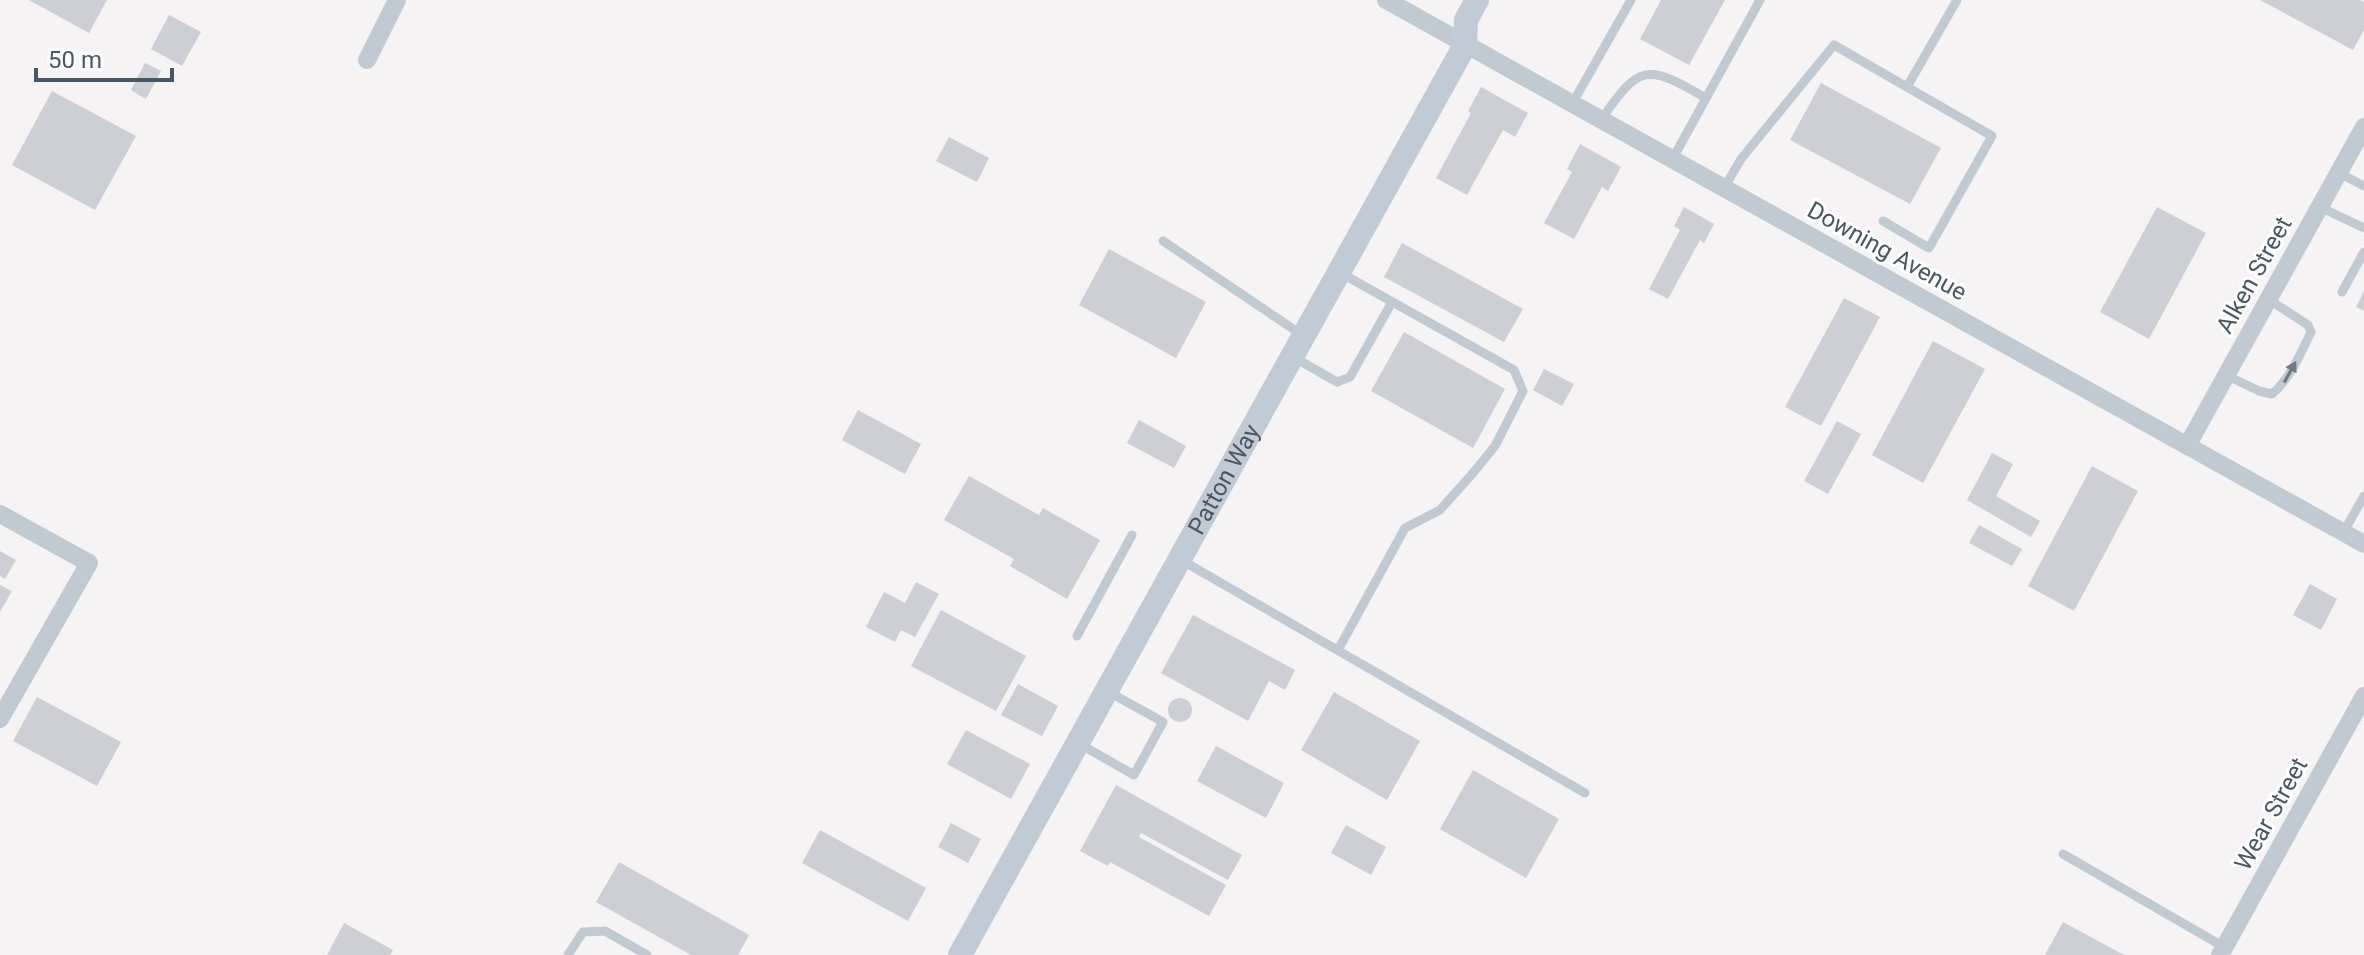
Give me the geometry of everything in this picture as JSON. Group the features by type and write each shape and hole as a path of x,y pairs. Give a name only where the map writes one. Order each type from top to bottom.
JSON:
{"street":[{"path":"367,60 397,0"},
{"name":"Downing Avenue","path":"1386,0 2364,544"},
{"name":"Patton Way","path":"960,955 1465,45 1466,20 1477,0"},
{"name":"Alken Street","path":"2187,446 2364,127"},
{"path":"0,514 89,563 0,719"},
{"name":"Wear Street","path":"2222,951 2364,696"}],"lane":[{"path":"1572,104 1631,0"},
{"path":"1672,160 1760,0"},
{"path":"1907,87 1957,0"},
{"path":"1724,188 1741,159 1834,45 1992,136 1929,248 1883,221"},
{"path":"1601,120 1622,89 1633,79 1653,74 1667,76 1706,98"},
{"path":"2339,173 2364,186"},
{"path":"2320,207 2364,228"},
{"path":"1163,241 1298,346 1337,382 1350,377 1392,302"},
{"path":"2342,292 2364,252"},
{"path":"1338,650 1405,528 1440,510 1473,473 1495,446 1523,391 1514,370 1339,272"},
{"path":"2226,375 2272,394 2282,385 2300,353 2311,332 2308,325 2268,299"},
{"path":"2343,533 2364,496"},
{"path":"1077,636 1132,535"},
{"path":"1180,559 1585,793"},
{"path":"1078,743 1134,775 1163,722 1107,691"},
{"path":"2063,854 2222,951"},
{"path":"568,955 583,932 594,931 605,931 647,955"}],"building":[{"path":"29,0 107,0 89,33"},
{"path":"1661,0 1725,0 1689,65 1640,39"},
{"path":"2260,0 2360,0 2364,2 2364,30 2353,50"},
{"path":"169,15 201,32 182,66 151,49"},
{"path":"145,63 161,71 146,99 131,90"},
{"path":"1821,83 1941,148 1910,204 1790,140"},
{"path":"1481,87 1528,113 1515,137 1503,130 1467,195 1436,178 1471,113 1468,111"},
{"path":"52,91 136,136 95,210 12,165"},
{"path":"949,137 989,158 977,182 936,161"},
{"path":"1580,144 1621,167 1608,191 1602,187 1574,239 1544,223 1572,172 1567,169"},
{"path":"1684,207 1714,224 1704,243 1700,240 1668,299 1649,289 1680,230 1674,226"},
{"path":"2157,207 2206,233 2149,339 2100,312"},
{"path":"1402,243 1523,309 1504,342 1384,277"},
{"path":"1109,249 1206,302 1176,358 1079,305"},
{"path":"2364,291 2364,311 2356,307"},
{"path":"1844,298 1880,317 1821,426 1785,407"},
{"path":"1404,332 1505,389 1473,448 1371,391"},
{"path":"1933,341 1985,369 1923,483 1872,455"},
{"path":"1544,369 1574,384 1562,406 1533,390"},
{"path":"858,410 921,444 905,474 842,440"},
{"path":"1139,420 1186,446 1174,468 1127,443"},
{"path":"1837,421 1861,434 1828,494 1804,481"},
{"path":"1992,453 2013,464 1996,496 2040,521 2031,537 1967,500"},
{"path":"2092,466 2138,491 2074,611 2028,586"},
{"path":"969,476 1039,515 1043,508 1100,540 1067,599 1010,566 1014,559 944,520"},
{"path":"1979,525 2022,549 2012,566 1969,543"},
{"path":"0,551 16,560 5,579 0,576"},
{"path":"916,582 939,594 915,637 901,630 895,642 866,627 884,592 905,603"},
{"path":"2310,584 2337,599 2321,630 2293,615"},
{"path":"0,585 12,591 0,612"},
{"path":"941,610 1026,656 996,711 911,666"},
{"path":"1193,615 1295,670 1285,690 1269,681 1248,721 1161,673"},
{"path":"1018,684 1058,706 1042,736 1001,715"},
{"path":"1334,692 1420,741 1387,800 1301,750"},
{"path":"37,697 121,742 97,786 13,741"},
{"path":"1180,698 1189,701 1192,710 1189,719 1180,722 1171,719 1168,710 1171,701"},
{"path":"966,730 1030,764 1011,799 947,764"},
{"path":"1216,746 1284,783 1266,818 1197,781"},
{"path":"1473,770 1559,819 1526,878 1440,829"},
{"path":"1116,785 1242,855 1228,880 1141,833 1139,837 1226,885 1209,916 1110,862 1108,866 1080,851"},
{"path":"951,823 981,839 968,863 938,847"},
{"path":"1346,825 1386,847 1371,875 1331,853"},
{"path":"820,830 926,888 908,921 802,863"},
{"path":"619,862 749,935 738,955 691,955 596,902"},
{"path":"2063,922 2124,955 2045,955"},
{"path":"344,923 393,950 390,955 327,955"}]}
